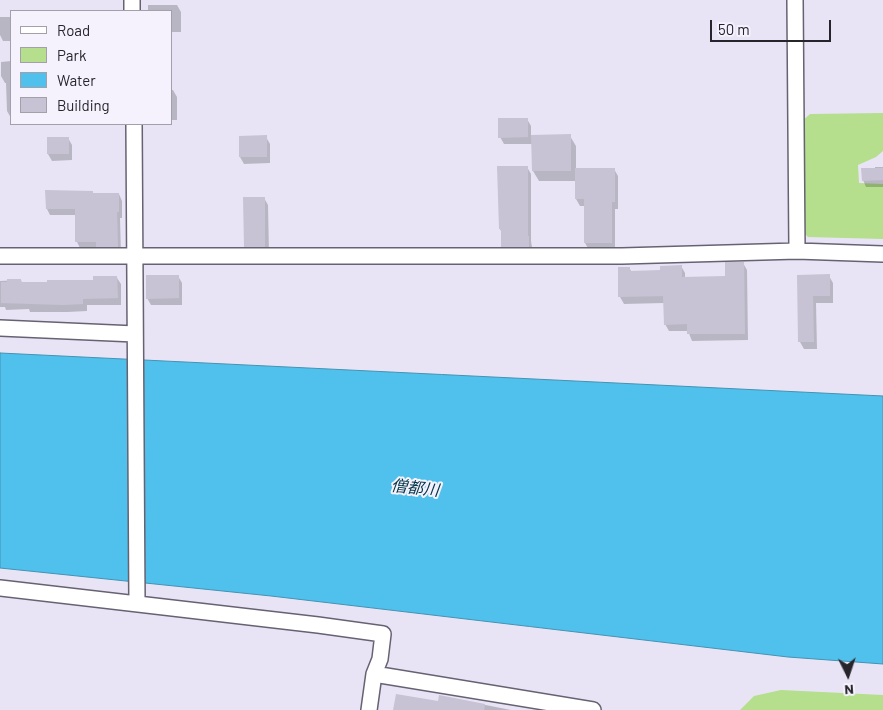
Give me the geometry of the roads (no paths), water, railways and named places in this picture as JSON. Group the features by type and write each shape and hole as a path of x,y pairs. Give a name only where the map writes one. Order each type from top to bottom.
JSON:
{"street":[{"path":"795,0 797,251"},
{"path":"134,125 137,599"},
{"path":"0,256 622,256 797,251 883,254"},
{"path":"0,328 135,340"},
{"path":"0,588 137,599 383,634 380,659 374,674 369,710"},
{"path":"374,674 593,710"}],"water":[{"name":"僧都川","path":"0,353 883,396 883,664 788,657 271,596 0,568"}]}
